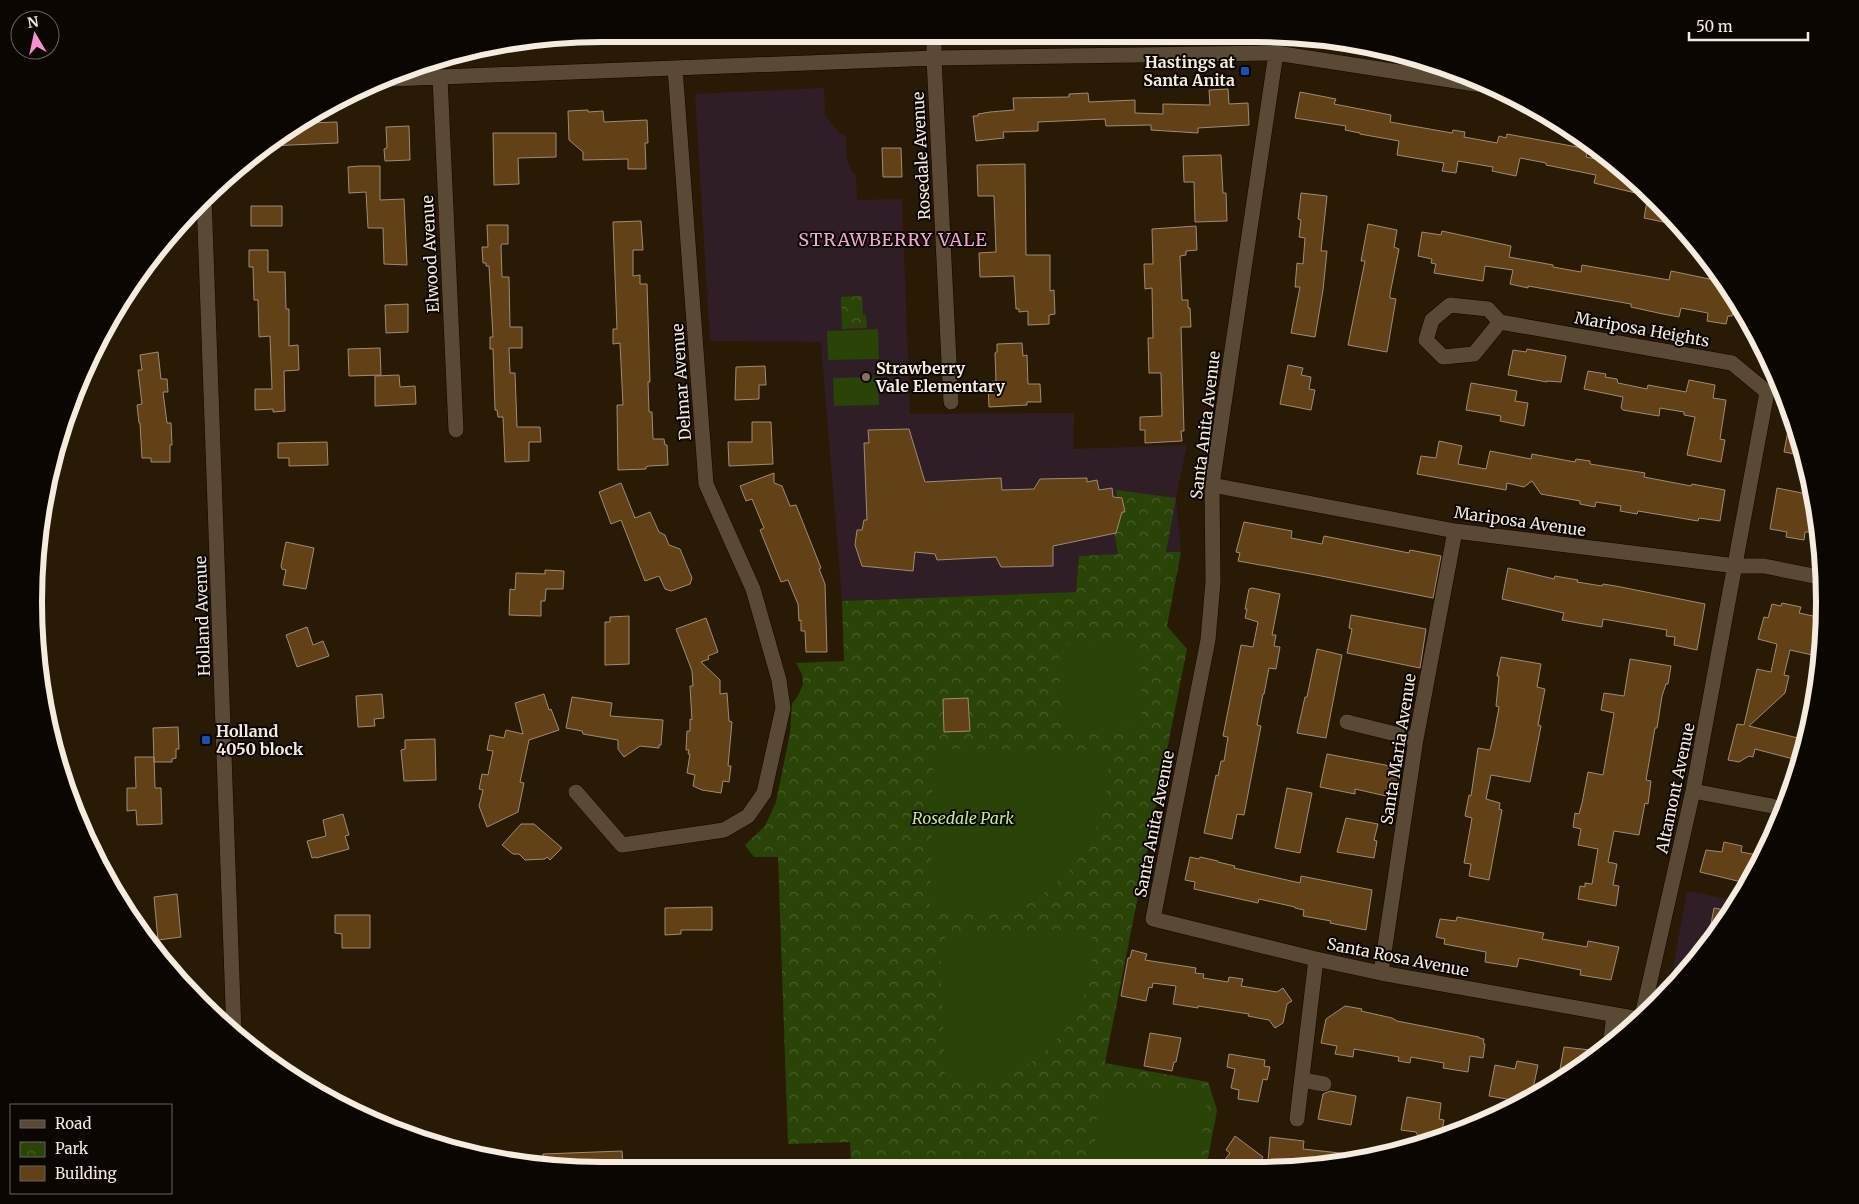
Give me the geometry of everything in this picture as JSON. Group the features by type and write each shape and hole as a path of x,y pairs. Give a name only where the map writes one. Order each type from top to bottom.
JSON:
{"street":[{"name":"Rosedale Avenue","path":"934,42 951,402"},
{"path":"405,78 934,58 1276,53 1463,82"},
{"name":"Santa Anita Avenue","path":"1153,919 1208,640 1213,582 1212,485 1276,53"},
{"name":"Delmar Avenue","path":"576,792 622,845 724,830 748,816 764,793 783,708 779,680 753,589 706,484 675,68"},
{"name":"Elwood Avenue","path":"440,77 456,430"},
{"name":"Holland Avenue","path":"204,208 234,1024"},
{"name":"Mariposa Heights","path":"1500,322 1474,354 1443,357 1426,340 1432,320 1450,305 1488,309 1500,322 1732,363 1774,390 1736,566"},
{"name":"Mariposa Avenue","path":"1212,485 1455,530 1736,566 1764,566 1815,576"},
{"name":"Santa Maria Avenue","path":"1381,973 1416,739 1455,530"},
{"name":"Altamont Avenue","path":"1644,1006 1693,791 1736,566"},
{"path":"1347,722 1416,739"},
{"path":"1693,791 1772,806"},
{"name":"Santa Rosa Avenue","path":"1153,919 1381,973 1632,1018"},
{"path":"1297,1119 1316,959"},
{"path":"1611,1035 1614,1015"},
{"path":"1302,1080 1324,1084"}],"shaded area":[{"name":"Strawberry Vale Elementary","path":"824,88 825,116 840,133 846,136 846,156 852,172 856,175 857,200 902,199 910,414 1074,413 1073,449 1187,445 1176,498 1181,552 1079,556 1076,592 842,601 821,342 710,341 695,94"},
{"path":"1687,891 1731,899 1701,943 1671,978"}],"green space":[{"path":"862,296 863,315 866,315 867,328 842,329 841,297"},
{"path":"878,329 879,359 828,360 827,331"},
{"path":"878,377 879,405 834,406 833,378"},
{"name":"Rosedale Park","path":"1116,490 1176,498 1166,552 1181,552 1167,626 1187,649 1105,1063 1208,1082 1217,1110 1207,1162 851,1162 850,1142 788,1144 778,857 754,857 745,845 765,826 776,802 790,733 792,704 803,684 802,674 796,663 844,661 842,601 1076,592 1079,556 1118,554 1112,519 1121,517"},
{"path":"1140,643 1142,727 1061,729 1059,645"},
{"path":"949,749 1109,750 1106,792 1102,811 1088,846 1063,877 1047,891 1023,907 994,913 930,913 933,764"},
{"path":"1091,929 1092,966 1087,989 1071,1022 1059,1037 1032,1062 1016,1071 986,1080 945,1080 940,943 950,933"},
{"path":"1099,1089 1197,1093 1207,1107 1197,1162 1093,1162"}],"building":[{"path":"1228,89 1229,104 1248,103 1249,125 1198,128 1198,133 1151,130 1151,125 1106,126 1105,119 1038,122 1038,131 1003,132 1004,138 976,141 973,116 1014,110 1013,98 1069,97 1069,94 1088,93 1089,102 1135,100 1135,113 1163,114 1163,104 1210,105 1209,90"},
{"path":"1300,92 1336,99 1334,104 1391,115 1390,122 1452,133 1453,130 1465,132 1464,137 1497,143 1499,136 1506,138 1507,134 1584,148 1588,151 1586,157 1601,160 1640,194 1594,183 1596,175 1520,158 1516,176 1492,171 1493,167 1458,161 1456,173 1442,171 1444,163 1397,155 1399,141 1345,130 1346,126 1295,118"},
{"path":"588,110 588,112 603,111 604,122 647,120 648,143 645,143 646,169 628,169 628,159 583,160 583,152 569,140 568,111"},
{"path":"337,122 338,143 279,145 313,123"},
{"path":"409,126 410,160 385,161 384,149 387,148 386,127"},
{"path":"493,133 556,133 556,157 518,158 519,184 494,185"},
{"path":"882,148 901,148 902,177 883,177"},
{"path":"1221,155 1223,193 1226,193 1227,221 1195,222 1194,182 1184,182 1183,156"},
{"path":"1025,164 1026,255 1050,255 1050,291 1054,290 1055,314 1049,315 1049,324 1028,325 1028,311 1019,312 1019,309 1016,309 1014,276 980,277 979,253 996,252 994,196 978,196 977,165"},
{"path":"380,166 380,200 404,199 407,265 384,264 383,228 368,228 366,192 349,193 348,167"},
{"path":"1301,193 1327,196 1321,251 1327,251 1315,337 1291,333 1300,287 1295,287 1297,263 1303,264 1305,238 1299,237 1301,220 1298,219"},
{"path":"1647,201 1669,223 1644,218"},
{"path":"251,206 282,206 282,226 251,226"},
{"path":"641,221 643,250 633,250 633,276 640,275 640,284 647,284 649,412 652,412 653,439 664,439 665,445 667,445 668,465 649,466 646,469 618,470 617,405 623,405 620,343 613,344 613,329 617,329 613,222"},
{"path":"1368,224 1397,230 1394,247 1399,249 1390,294 1390,298 1396,299 1387,352 1348,345 1365,261 1361,261"},
{"path":"487,225 508,225 508,244 502,244 501,246 502,277 509,277 510,327 522,327 522,348 509,348 510,373 515,373 517,427 540,427 541,442 529,442 529,461 505,462 503,417 498,417 497,410 495,410 493,349 490,349 490,337 493,337 489,266 483,263 482,247 488,247"},
{"path":"1196,226 1197,250 1186,251 1186,255 1180,256 1182,300 1188,300 1191,327 1181,327 1184,431 1181,431 1182,441 1145,443 1145,430 1140,430 1140,417 1162,416 1161,373 1149,373 1148,338 1153,338 1152,288 1145,289 1144,264 1153,264 1152,229"},
{"path":"1442,231 1511,246 1509,257 1581,272 1582,265 1669,280 1671,271 1714,280 1736,313 1733,312 1732,316 1728,316 1726,324 1707,321 1708,313 1681,308 1679,317 1631,307 1631,304 1510,284 1513,270 1485,266 1483,281 1434,273 1436,264 1431,263 1432,259 1418,256 1422,232 1441,235"},
{"path":"249,250 268,250 268,272 285,272 286,309 289,309 289,346 298,345 299,370 284,371 285,411 273,412 273,409 255,410 255,389 272,389 270,336 259,337 258,300 254,300 253,267 249,267"},
{"path":"408,304 408,332 386,333 385,305"},
{"path":"1022,343 1023,356 1027,355 1028,384 1040,384 1041,402 1027,402 1027,405 989,407 988,382 996,381 995,353 997,352 997,344"},
{"path":"380,348 381,375 349,376 348,349"},
{"path":"1527,349 1566,356 1561,382 1547,382 1508,375 1513,350 1526,352"},
{"path":"158,352 161,379 167,379 168,392 163,392 167,423 171,423 172,445 170,445 170,462 151,462 151,458 142,458 137,405 142,404 138,370 142,370 140,355"},
{"path":"1288,365 1303,368 1301,375 1311,377 1309,389 1315,390 1311,410 1280,404"},
{"path":"765,366 766,385 759,385 759,399 735,400 736,367"},
{"path":"1588,371 1606,374 1605,377 1617,379 1618,383 1647,389 1648,385 1686,392 1689,380 1715,385 1713,398 1726,400 1720,439 1725,440 1721,462 1687,455 1695,417 1684,415 1684,412 1660,408 1659,416 1623,410 1621,408 1623,397 1584,389"},
{"path":"399,375 400,387 415,386 416,404 375,406 375,376"},
{"path":"1471,383 1517,391 1515,401 1528,403 1524,426 1500,421 1501,416 1466,410"},
{"path":"752,422 771,422 773,464 729,466 728,442 752,442"},
{"path":"1789,428 1796,454 1784,452"},
{"path":"909,429 925,482 1001,478 1002,490 1034,489 1040,479 1087,478 1087,482 1097,480 1099,490 1112,488 1113,497 1122,498 1125,512 1122,512 1116,533 1053,546 1053,566 1001,567 996,557 937,560 935,554 915,552 913,571 862,566 855,545 857,530 862,530 864,520 867,520 864,443 869,443 868,430"},
{"path":"1439,441 1462,446 1458,464 1486,469 1490,451 1531,459 1532,454 1575,462 1576,459 1590,461 1590,464 1645,473 1644,477 1725,490 1720,521 1699,518 1698,521 1638,511 1637,514 1620,511 1621,506 1596,502 1595,507 1580,504 1580,501 1541,494 1532,481 1524,487 1507,483 1506,490 1417,474 1421,456 1436,458"},
{"path":"327,442 328,465 289,466 289,458 278,458 278,443"},
{"path":"774,473 774,483 782,486 790,506 796,505 821,568 819,569 825,584 827,652 806,652 805,631 801,631 798,604 788,580 781,582 760,530 764,528 752,499 746,501 740,486"},
{"path":"621,483 635,518 650,512 659,532 665,535 669,545 680,549 692,578 690,584 671,591 665,589 659,576 645,581 621,520 611,524 599,492"},
{"path":"1777,488 1806,494 1812,532 1805,532 1804,540 1786,537 1787,532 1770,529"},
{"path":"1244,522 1292,531 1291,538 1322,544 1324,536 1409,553 1410,550 1441,556 1433,598 1238,561 1240,553 1236,552"},
{"path":"286,542 314,548 306,589 283,585 286,570 282,569 281,566"},
{"path":"1508,568 1554,579 1555,576 1578,580 1577,582 1621,587 1705,604 1697,650 1674,645 1675,637 1666,636 1667,630 1603,619 1602,627 1562,620 1564,613 1502,599"},
{"path":"545,570 564,571 563,589 546,589 545,601 541,601 541,616 509,615 510,589 515,590 516,573 545,574"},
{"path":"1249,589 1280,594 1272,635 1276,635 1274,646 1280,647 1276,669 1269,668 1263,694 1257,725 1261,726 1244,815 1237,814 1232,839 1204,833 1216,775 1218,776 1221,761 1224,761 1228,737 1223,736 1241,645 1253,647 1258,622 1245,618"},
{"path":"1782,603 1801,607 1799,613 1813,616 1816,620 1814,655 1790,650 1784,675 1789,676 1785,693 1749,726 1799,738 1794,759 1755,749 1753,757 1749,756 1739,762 1728,760 1737,724 1744,725 1757,669 1771,672 1777,644 1758,639 1764,617 1768,618 1772,604 1781,606"},
{"path":"1351,615 1426,629 1420,668 1347,653 1352,629 1349,628"},
{"path":"629,616 629,664 605,665 605,622 610,622 610,617"},
{"path":"706,618 718,652 708,656 709,659 701,662 720,680 720,694 727,693 729,721 732,722 728,766 731,766 729,782 723,781 721,793 702,790 693,786 695,775 687,773 690,754 688,754 689,750 686,750 687,731 690,731 690,719 692,720 690,686 693,686 692,671 676,629"},
{"path":"307,627 313,645 323,641 329,656 297,667 286,635"},
{"path":"1317,649 1342,655 1326,738 1297,733"},
{"path":"1501,657 1541,664 1537,687 1545,689 1538,725 1541,726 1530,782 1491,775 1486,799 1500,803 1499,809 1502,810 1489,880 1469,876 1471,864 1464,863 1472,818 1465,816 1469,795 1471,796 1478,748 1490,750 1494,734 1499,707 1496,706 1499,676 1497,676"},
{"path":"1630,659 1671,666 1668,684 1666,684 1662,696 1657,728 1655,728 1646,780 1651,781 1648,804 1645,803 1639,835 1614,831 1608,862 1617,864 1613,885 1619,886 1616,906 1578,899 1580,886 1585,887 1585,883 1592,884 1598,849 1578,845 1581,829 1573,827 1575,813 1579,814 1582,803 1588,772 1603,775 1614,713 1601,710 1604,693 1624,696"},
{"path":"382,694 384,718 374,719 375,726 358,727 356,696"},
{"path":"544,694 549,710 551,709 559,730 529,740 520,782 524,783 518,812 487,827 479,806 483,790 479,789 482,774 488,775 493,751 487,750 490,735 504,738 506,730 523,734 515,703"},
{"path":"572,697 612,703 610,716 663,720 661,745 659,745 659,748 640,746 624,757 618,749 618,740 583,734 582,731 566,728"},
{"path":"968,698 970,731 944,732 943,699"},
{"path":"178,727 179,749 176,749 176,758 172,759 172,762 154,762 153,728"},
{"path":"435,739 436,780 404,781 401,750 405,749 405,740"},
{"path":"1327,754 1401,768 1395,798 1355,789 1355,794 1320,787"},
{"path":"135,757 154,757 155,788 161,788 162,824 137,825 136,810 127,811 127,788 136,788"},
{"path":"1287,788 1312,793 1300,853 1275,848"},
{"path":"343,814 349,835 345,836 349,849 312,858 307,841 326,836 323,820"},
{"path":"1346,818 1378,824 1374,840 1377,841 1374,858 1337,852"},
{"path":"521,824 534,824 562,848 550,860 547,857 545,859 525,860 519,854 513,854 502,845"},
{"path":"1724,842 1742,846 1741,852 1756,855 1742,882 1700,872 1706,850 1722,852"},
{"path":"1190,857 1218,861 1235,866 1234,868 1300,883 1301,876 1372,890 1366,930 1303,916 1304,910 1295,907 1259,899 1258,903 1194,889 1195,882 1185,880"},
{"path":"177,894 181,937 158,940 154,897"},
{"path":"712,907 712,930 681,930 681,934 665,935 665,908"},
{"path":"1714,908 1724,910 1722,913 1710,930"},
{"path":"335,915 370,915 370,948 342,948 342,934 335,933"},
{"path":"1457,917 1544,933 1542,939 1587,947 1588,941 1619,947 1611,980 1580,975 1581,970 1519,958 1517,967 1485,962 1486,952 1444,944 1445,939 1436,937 1440,919 1456,921"},
{"path":"1132,950 1147,954 1145,960 1196,968 1195,973 1204,974 1203,978 1228,982 1229,977 1243,979 1241,986 1277,992 1283,988 1292,1001 1287,1004 1283,1023 1275,1028 1269,1020 1248,1016 1249,1014 1173,1004 1176,986 1153,983 1152,988 1149,987 1146,1001 1121,996 1128,958 1130,958"},
{"path":"1345,1006 1362,1009 1361,1011 1392,1018 1397,1021 1479,1037 1484,1039 1483,1043 1485,1044 1483,1058 1470,1056 1468,1072 1443,1068 1444,1063 1411,1057 1410,1063 1398,1061 1399,1057 1354,1049 1353,1057 1335,1054 1337,1046 1321,1043 1326,1019"},
{"path":"1150,1033 1181,1038 1172,1071 1144,1066"},
{"path":"1564,1047 1591,1051 1562,1071 1562,1069 1560,1069"},
{"path":"1229,1054 1265,1060 1264,1066 1270,1067 1267,1080 1263,1079 1258,1102 1238,1099 1239,1090 1231,1088 1235,1069 1227,1067"},
{"path":"1517,1061 1538,1065 1533,1089 1506,1103 1507,1099 1489,1096 1495,1065 1515,1069"},
{"path":"1330,1091 1356,1096 1351,1125 1318,1119 1323,1094"},
{"path":"1407,1097 1441,1103 1439,1119 1444,1120 1442,1130 1420,1137 1416,1132 1401,1130"},
{"path":"1235,1136 1263,1157 1260,1162 1223,1162 1230,1153 1226,1150"},
{"path":"1270,1137 1304,1141 1303,1149 1348,1154 1330,1157 1268,1161"},
{"path":"622,1151 623,1162 543,1158 543,1154"}],"place":[{"name":"Hastings at Santa Anita","path":"1245,71"},
{"name":"Strawberry Vale Elementary","path":"866,377"},
{"name":"Holland 4050 block","path":"206,740"}],"district":[{"name":"STRAWBERRY VALE","path":"893,240"}]}
